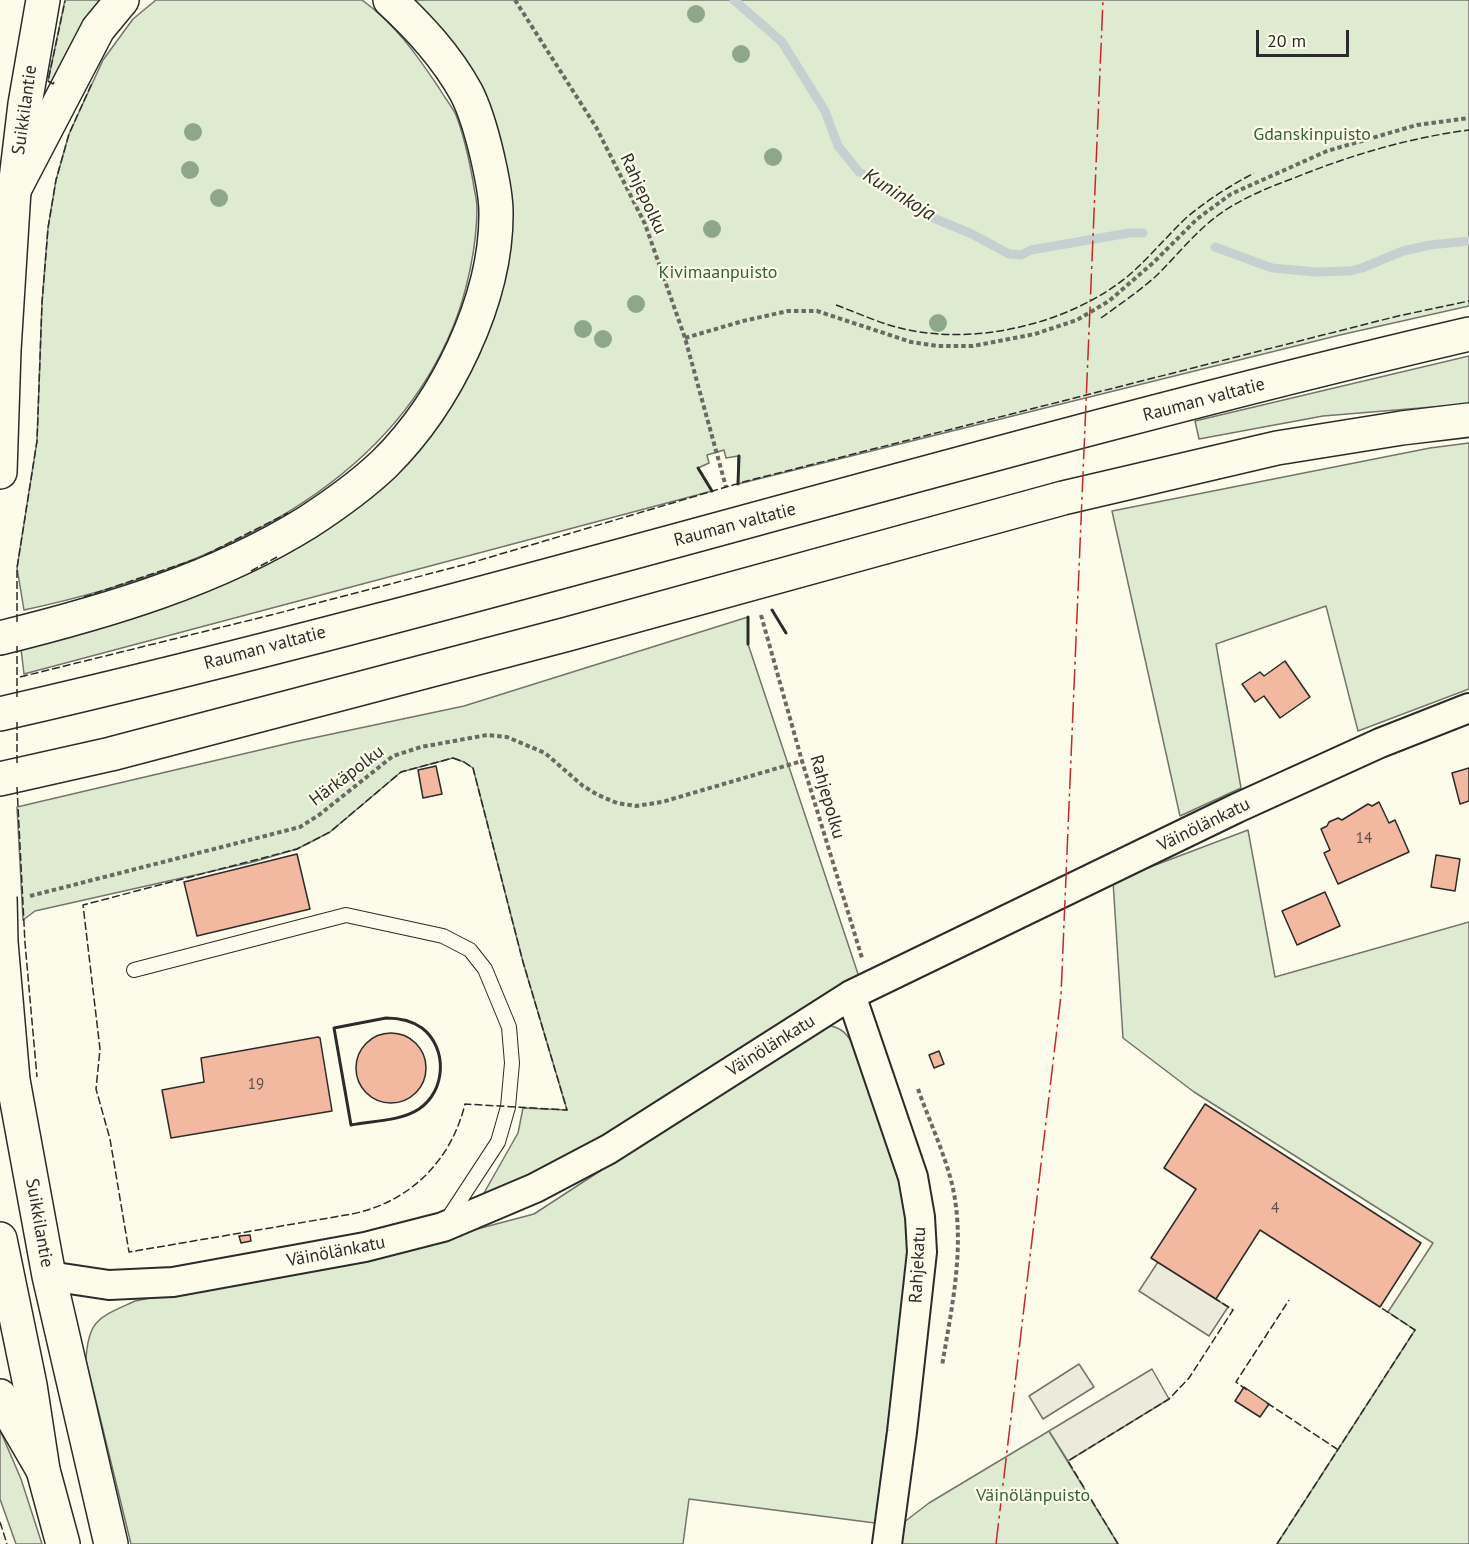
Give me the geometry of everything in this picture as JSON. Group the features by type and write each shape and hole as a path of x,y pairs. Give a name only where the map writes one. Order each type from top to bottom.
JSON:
{"main road":[{"name":"Suikkilantie","path":"0,472 4,350 14,189 25,104 43,0"},
{"path":"14,189 98,29 122,0"},
{"path":"0,638 76,618 161,591 231,562 307,522 346,496 384,464 424,415 447,379 470,337 486,284 493,249 496,211 492,181 482,132 467,94 431,40 390,0"},
{"name":"Rauman valtatie","path":"0,714 113,688 512,584 1319,369 1469,334"},
{"path":"0,779 111,754 545,640 1063,498 1277,448 1469,420"},
{"name":"Suikkilantie","path":"11,898 1,942 13,1080 49,1276 111,1544"},
{"path":"2,1259 49,1276"},
{"path":"2,1259 30,1385 43,1470 63,1544"},
{"path":"0,1396 43,1470"}],"street":[{"name":"Väinölänkatu","path":"49,1276 108,1285 173,1282 365,1247 443,1227 535,1188 609,1149 862,990 1237,808 1380,743 1469,708"},
{"name":"Rahjekatu","path":"862,990 914,1177 922,1252 887,1544"}],"lane":[{"path":"134,970 346,915 443,936 470,950 485,969 509,1027 512,1063 508,1107 498,1142 443,1227"}],"path":[{"name":"Rahjepolku","path":"515,0 596,127 645,224 685,338 726,487"},
{"path":"685,338 788,310 817,311 911,342 938,345 974,346 1035,334 1077,320 1109,301 1154,262 1197,219 1231,194 1327,151 1417,124 1469,118"},
{"name":"Rahjepolku","path":"761,614 853,932 862,990"},
{"name":"Härkäpolku","path":"11,898 300,827 319,815 393,756 421,747 487,735 507,737 545,753 583,786 598,795 617,803 636,806 662,802 802,761"}],"green space":[{"path":"65,0 106,0 53,84 48,81"},
{"path":"156,0 362,0 374,9 414,52 456,115 468,156 477,205 477,222 470,269 453,327 421,387 380,439 331,483 275,520 215,550 152,575 88,595 24,610 17,568 37,441 42,303 48,228 56,180 69,134 103,60 133,19"},
{"path":"413,0 1469,0 1469,306 1340,335 738,484 738,456 726,458 724,450 707,455 709,463 698,468 712,491 24,674 21,649 312,537 497,305 457,52"},
{"path":"1469,356 1469,404 1323,416 1199,439 1195,421"},
{"path":"1469,443 1469,689 1358,731 1326,606 1216,644 1241,788 1180,816 1112,511 1430,448"},
{"path":"748,617 748,644 859,977 561,1163 488,1197 484,1193 518,1133 523,1108 567,1110 523,962 473,768 464,762 453,758 401,772 330,832 297,849 253,862 35,911 23,920 17,807 294,742 464,706"},
{"path":"1248,830 1275,977 1469,922 1469,1544 1277,1544 1415,1330 1388,1312 1433,1243 1194,1092 1123,1038 1113,881"},
{"path":"824,1025 836,1027 844,1032 856,1051 904,1188 908,1222 907,1274 875,1523 689,1499 683,1544 131,1544 86,1360 90,1335 98,1321 135,1301 409,1247 534,1214"},
{"path":"0,1430 21,1479 42,1544 16,1544 0,1499"},
{"name":"Väinölänpuisto","path":"1049,1431 1118,1544 897,1544 899,1526 929,1503"}],"shaded area":[{"path":"1158,1262 1228,1307 1209,1336 1139,1291"},
{"path":"1079,1364 1094,1387 1043,1419 1029,1396"},
{"path":"1152,1369 1169,1399 1068,1461 1049,1431"}],"building":[{"path":"1285,661 1310,697 1280,718 1264,696 1255,702 1242,684 1260,672 1264,676"},
{"path":"436,766 442,794 423,798 418,770"},
{"path":"1469,768 1469,801 1460,804 1452,773"},
{"path":"1379,802 1389,823 1395,820 1409,852 1338,884 1324,853 1330,850 1321,829 1329,822 1338,818 1342,820 1368,804 1372,806"},
{"path":"297,854 310,909 197,936 184,882"},
{"path":"1436,855 1460,859 1455,891 1431,887"},
{"path":"1325,892 1340,926 1297,945 1282,911"},
{"path":"391,1033 404,1036 416,1043 423,1055 426,1068 423,1081 416,1093 404,1100 391,1103 378,1100 366,1093 359,1081 356,1068 359,1055 366,1043 378,1036"},
{"path":"318,1037 332,1111 171,1138 162,1090 204,1082 201,1058"},
{"path":"939,1051 944,1064 934,1068 929,1055"},
{"path":"1205,1104 1421,1243 1380,1307 1260,1230 1216,1299 1151,1258 1196,1189 1164,1168"},
{"path":"250,1235 251,1241 241,1243 239,1236"},
{"path":"1244,1387 1269,1404 1260,1417 1235,1401"}],"waterway":[{"name":"Kuninkoja","path":"734,0 782,42 825,111 838,146 859,172 884,184 903,200 931,217 972,234 1009,254 1021,255 1031,250 1129,233 1143,233"},
{"name":"Kuninkoja","path":"1215,247 1272,268 1316,272 1350,271 1403,251 1430,245 1469,241"}],"fence":[{"path":"54,82 53,84 48,81 65,1"},
{"path":"17,622 17,568 37,441 42,303 48,228 56,180 69,134 92,83"},
{"path":"1101,318 1155,277 1208,223 1244,199 1358,155 1424,138 1469,130"},
{"path":"836,305 895,327 932,334 992,332 1051,318 1105,292 1128,276 1194,211 1254,173"},
{"path":"20,677 467,564 743,482 1398,316 1469,301"},
{"path":"205,555 288,513"},
{"path":"251,571 277,557"},
{"path":"84,597 196,559"},
{"path":"17,646 17,697"},
{"path":"17,721 17,763"},
{"path":"453,758 473,768 523,962 567,1110 465,1104 459,1125 438,1161 410,1189 392,1200 352,1214 129,1252 110,1139 96,1089 100,1049 83,905 297,849 330,832 401,772 453,758"},
{"path":"17,787 25,943 37,1077"},
{"path":"1118,1544 1068,1461 1169,1399 1189,1378 1233,1310 1216,1299"},
{"path":"1247,1390 1236,1382 1289,1300"},
{"path":"1277,1544 1415,1330 1380,1307"},
{"path":"1267,1403 1337,1449"},
{"path":"0,1522 7,1544"}],"wall":[{"path":"738,484 739,456"},
{"path":"698,468 712,491"},
{"path":"772,610 786,633"},
{"path":"748,617 748,644"},
{"path":"386,1018 414,1023 430,1036 440,1058 439,1081 428,1101 412,1113 351,1125 334,1028 386,1018"}],"power":[{"path":"996,1544 1061,995 1103,0"}],"park label":[{"name":"Gdanskinpuisto","path":"1312,135"},
{"name":"Kivimaanpuisto","path":"718,273"}]}
